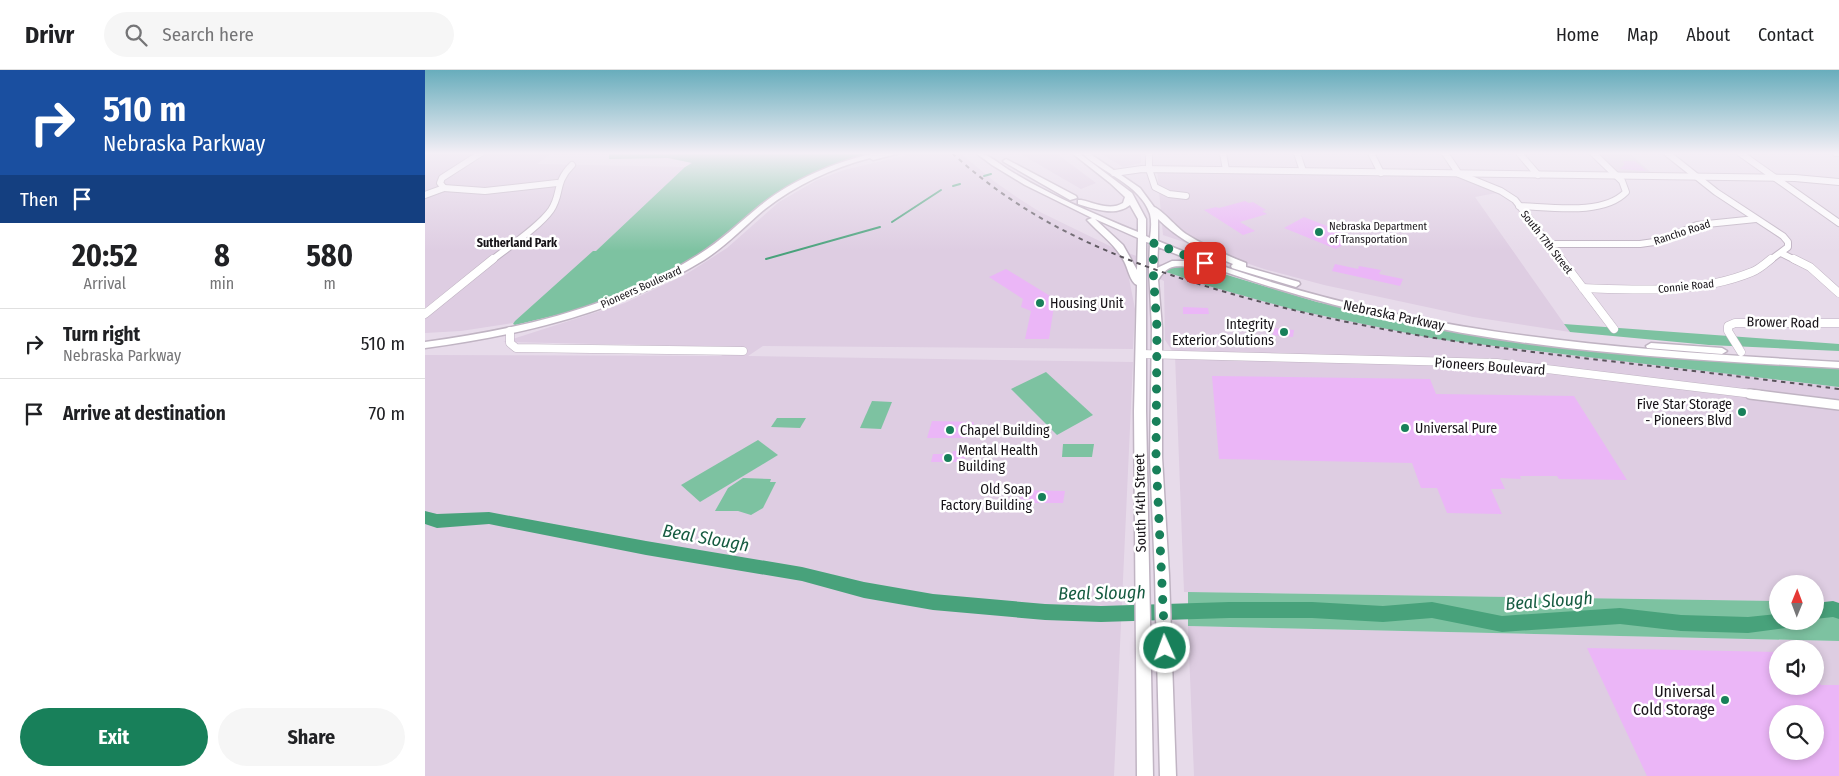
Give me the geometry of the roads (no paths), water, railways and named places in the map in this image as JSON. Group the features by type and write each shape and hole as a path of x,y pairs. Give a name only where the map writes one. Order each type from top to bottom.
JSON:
{"main road":[{"name":"Pioneers Boulevard","path":"425,345 510,331 596,307 670,276 715,248 772,200 795,186"},
{"name":"Nebraska Parkway","path":"1034,186 1049,195 1233,273 1312,296 1385,314 1519,338 1632,352 1839,365"},
{"name":"Nebraska Parkway","path":"1052,186 1142,235"},
{"path":"1119,186 1129,195 1142,219 1142,235"},
{"path":"1132,186 1165,222 1189,240 1227,259 1279,279"},
{"path":"1049,195 1091,220 1111,236 1130,261 1137,280 1141,300"},
{"path":"1081,202 1117,209 1127,204 1129,195"},
{"name":"South 14th Street","path":"1148,203 1154,215 1153,269 1157,328 1156,457 1169,774"},
{"name":"South 14th Street","path":"1142,235 1140,251 1141,575 1145,776"},
{"name":"Nebraska Parkway","path":"1154,240 1279,279 1396,309 1545,335 1632,344 1839,357"},
{"path":"1155,278 1165,266 1179,262 1233,273"}],"street":[{"path":"425,195 444,188 458,190 505,190 535,186"},
{"path":"425,314 545,217 556,202 557,186"},
{"path":"1155,186 1169,194 1186,196"},
{"name":"South 17th Street","path":"1488,186 1507,194 1519,206 1614,329"},
{"path":"1519,206 1588,207 1611,204 1622,198 1626,192 1625,186"},
{"path":"1710,186 1786,240 1788,247 1781,253 1810,267 1839,293"},
{"path":"1788,186 1839,223"},
{"name":"Rancho Road","path":"1548,244 1640,244 1661,240 1697,225 1756,219"},
{"name":"Connie Road","path":"1583,288 1649,290 1707,285 1753,272 1781,253"},
{"name":"Brower Road","path":"1741,352 1727,331 1728,326 1735,323 1839,323"},
{"path":"510,331 510,343 516,348 743,351"},
{"name":"Pioneers Boulevard","path":"1140,354 1497,363 1839,405"}],"waterway":[{"path":"892,222 941,190"},
{"path":"766,259 880,227"},
{"name":"Beal Slough","path":"425,517 437,521 489,518 646,548 802,574 864,590 933,602 1045,612 1101,614 1229,610 1312,610 1383,614 1432,610 1502,624 1620,616 1681,623 1748,625 1769,623"},
{"name":"Beal Slough","path":"1824,610 1833,609 1839,611"}],"railway":[{"path":"992,186 1038,217 1134,262 1202,285 1296,311 1439,339 1486,346 1839,389"}],"place":[{"name":"Nebraska Department of Transportation","path":"1319,232"},
{"name":"Housing Unit","path":"1040,303"},
{"name":"Integrity Exterior Solutions","path":"1284,332"},
{"name":"Five Star Storage - Pioneers Blvd","path":"1742,412"},
{"name":"Universal Pure","path":"1405,428"},
{"name":"Chapel Building","path":"950,430"},
{"name":"Mental Health Building","path":"948,458"},
{"name":"Old Soap Factory Building","path":"1042,497"},
{"name":"Universal Cold Storage","path":"1725,700"}],"district":[{"name":"Sutherland Park","path":"517,243"}]}
